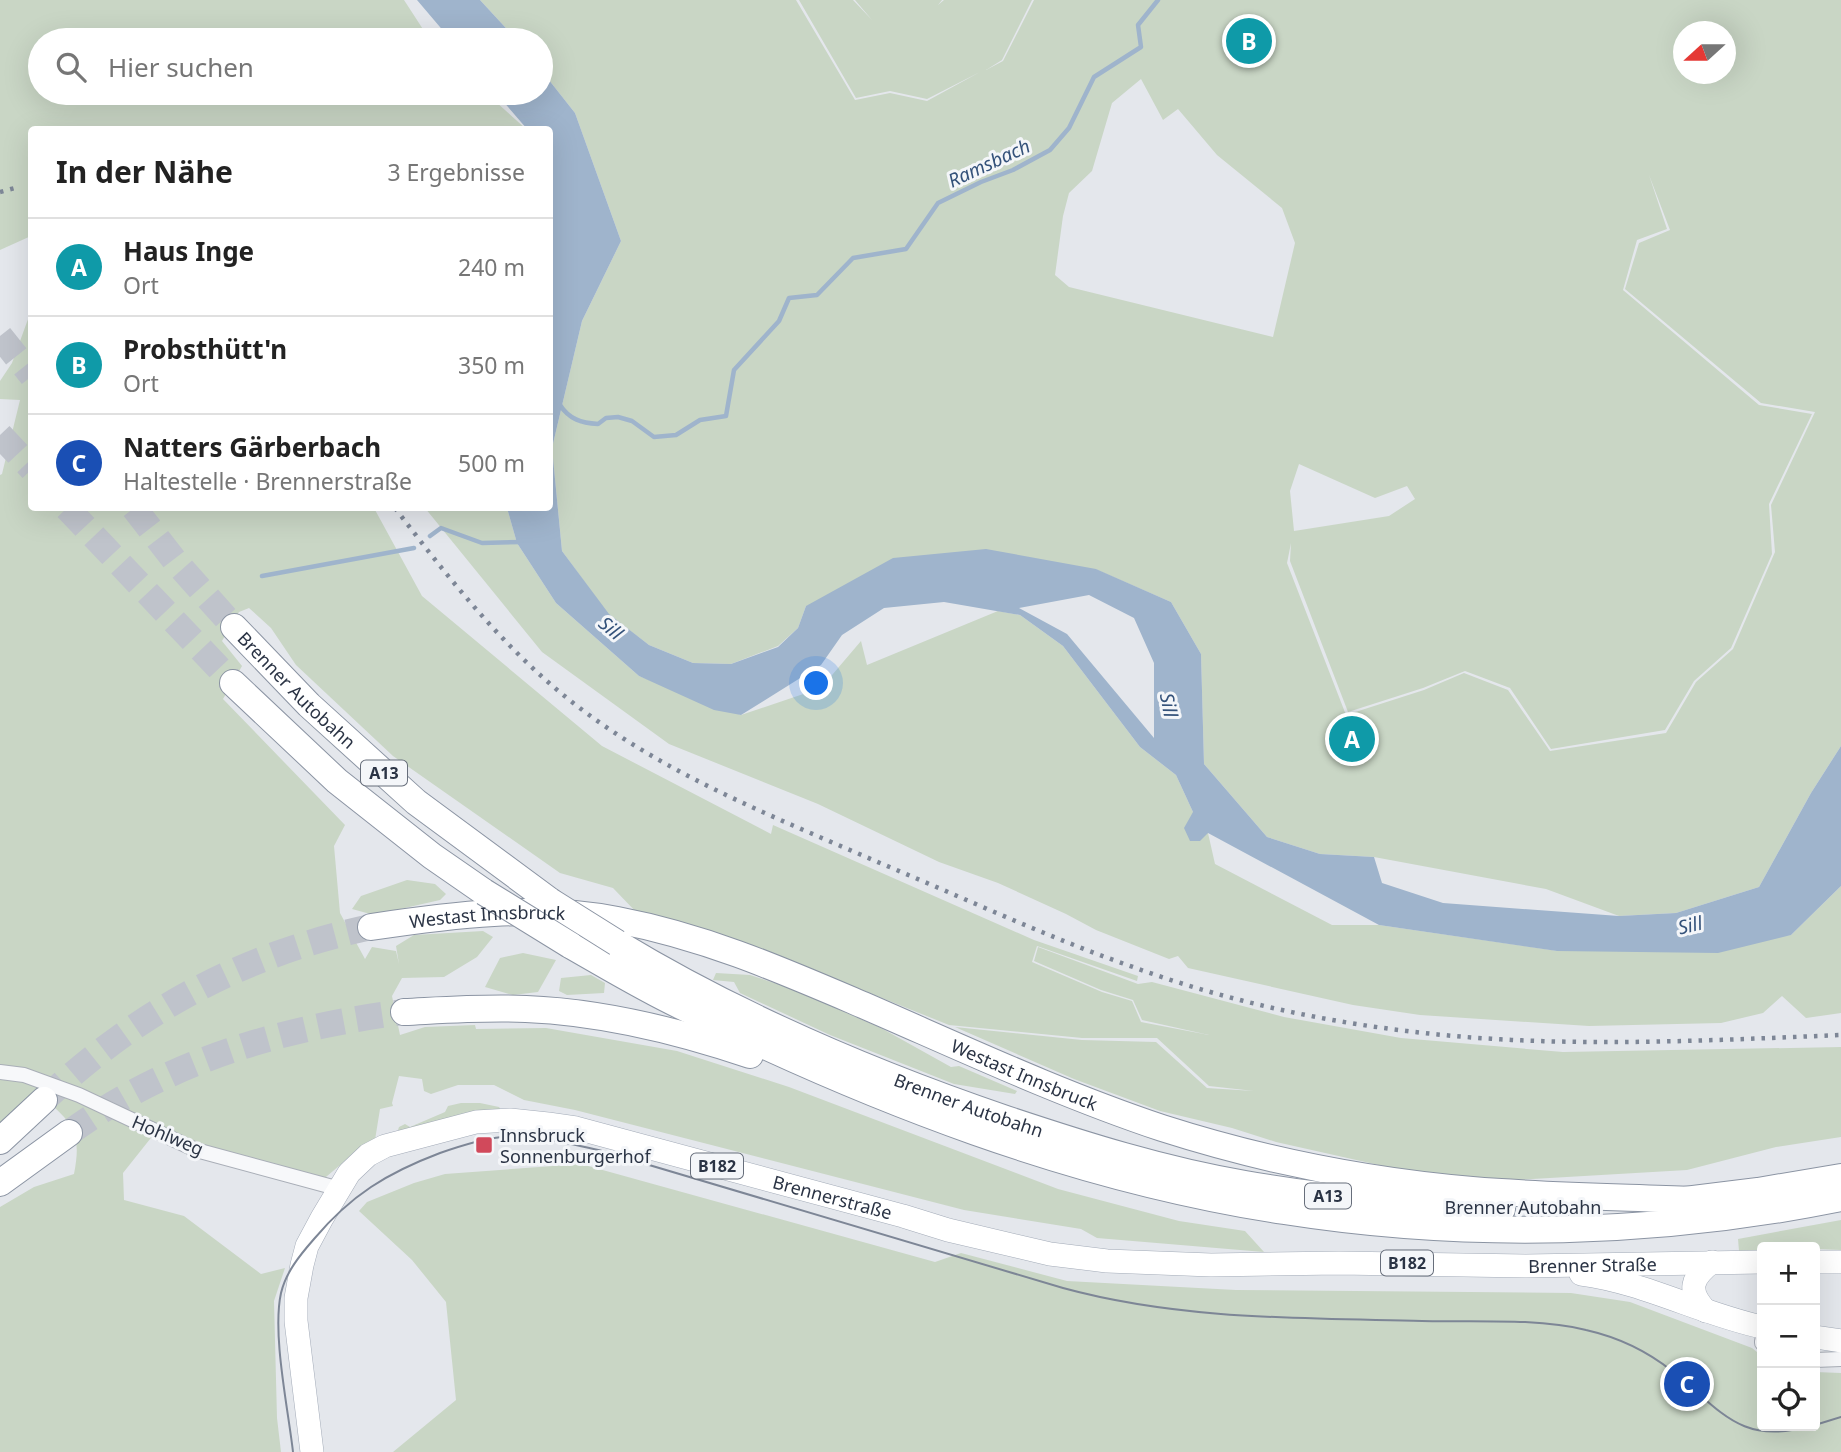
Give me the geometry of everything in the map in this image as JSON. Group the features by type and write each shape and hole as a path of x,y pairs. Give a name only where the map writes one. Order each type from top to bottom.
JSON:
{"highway":[{"name":"Brenner Autobahn","path":"234,627 309,705 407,794 550,901 617,943 716,999 804,1041 974,1108 1091,1147 1178,1170 1299,1193 1422,1206 1527,1210 1586,1208 1692,1200 1841,1177"},
{"name":"Brenner Autobahn","path":"233,683 337,781 432,856 570,945 678,1005 781,1054 927,1113 1077,1165 1274,1210 1429,1226 1522,1229 1620,1227 1727,1217 1841,1198"},
{"name":"Westast Innsbruck","path":"370,927 479,914 550,913 614,919 697,939 766,963 1013,1071 1162,1127 1237,1149 1307,1166 1472,1190 1692,1200"},
{"name":"A13","path":"404,1012 457,1008 528,1009 611,1020 715,1043 927,1113"},
{"path":"0,1141 44,1100"},
{"path":"0,1183 69,1133"}],"main road":[{"name":"Brennerstraße","path":"312,1452 296,1321 296,1298 307,1246 329,1186 434,1132 494,1121 576,1128 903,1216 1138,1252 1288,1263 1526,1266"},
{"path":"1706,1311 1695,1298 1694,1286 1701,1271 1712,1262"},
{"name":"Brenner Straße","path":"1526,1266 1757,1262"},
{"path":"1820,1262 1841,1262"},
{"name":"Brenner Straße","path":"1526,1266 1634,1285 1706,1311"},
{"name":"B182","path":"1706,1311 1757,1326"},
{"path":"1820,1338 1841,1341"}],"street":[{"name":"Hohlweg","path":"0,1072 24,1075 79,1095 196,1150 329,1186"},
{"path":"1820,1360 1841,1359"}],"green space":[{"path":"0,0 404,0 422,28 28,28 28,105 499,105 523,126 28,126 28,237 0,250"},
{"path":"480,0 796,0 855,100 890,93 927,101 980,72 927,99 890,91 856,98 799,0 853,0 872,20 855,0 942,0 938,5 944,0 1032,0 1002,60 986,70 1003,61 1034,0 1841,0 1841,746 1811,793 1759,887 1676,913 1619,916 1546,889 1374,857 1320,854 1267,837 1204,764 1201,654 1171,602 1095,569 806,606 798,628 778,646 731,664 693,663 649,645 608,614 562,551 553,458 553,444 582,321 621,241 575,113 553,85 553,28 506,28","holes":["1141,79 1163,120 1178,109 1217,155 1282,208 1295,243 1273,337 1069,287 1055,275 1069,193 1092,171 1112,103","1649,175 1670,230 1639,243 1625,289 1761,403 1815,412 1771,505 1775,552 1733,649 1696,682 1666,733 1550,751 1508,690 1464,673 1424,690 1346,715 1287,563 1291,543 1290,561 1348,712 1423,688 1465,671 1510,688 1551,749 1665,730 1694,681 1731,648 1772,554 1769,504 1812,414 1759,405 1623,290 1637,240 1667,229","1299,464 1375,498 1407,486 1415,499 1389,516 1294,531 1290,491"]},
{"path":"28,319 28,511 376,511 422,596 602,746 771,834 773,825 1034,940 1138,976 1137,981 1037,946 1032,962 1102,992 1132,1001 1141,1022 1209,1035 1142,1020 1133,1000 1101,990 1034,961 1038,947 1138,984 1152,982 1284,1017 1401,1038 1563,1052 1841,1047 1841,1137 1776,1147 1687,1170 1516,1180 1410,1172 1276,1142 1232,1128 1160,1111 1074,1079 955,1027 1082,1040 1156,1042 1207,1088 1254,1091 1209,1086 1157,1038 1082,1038 949,1025 743,942 638,914 613,888 560,873 393,756 296,665 271,628 249,608 239,612 222,641 242,666 223,699 345,825 334,846 340,913 365,959 372,947 396,951 399,964 396,946 414,935 483,931 493,937 477,957 444,977 402,978 392,996 400,1035 425,1027 475,1025 476,1029 546,1028 677,1051 789,1087 1058,1189 1179,1221 1245,1231 1264,1252 1097,1238 1081,1229 964,1210 575,1110 524,1100 494,1085 458,1085 431,1094 424,1091 422,1079 399,1076 393,1106 380,1109 375,1140 320,1182 199,1147 158,1129 123,1173 124,1200 184,1216 261,1274 285,1268 274,1301 277,1418 281,1452 0,1452 0,1207 34,1187 74,1174 77,1146 66,1119 38,1093 0,1123 0,475 20,400 0,399 0,381 12,363"},
{"path":"427,511 508,511 517,543 556,603 639,676 741,715 821,688 861,641 867,665 998,611 1020,615 1063,646 1140,747 1176,775 1193,812 1208,833 1215,864 1332,925 1379,925 1558,951 1791,935 1841,886 1841,1013 1806,1018 1782,996 1763,1013 1721,1023 1589,1026 1420,1015 1353,1005 1188,968 1178,956 1169,959 1096,930 998,883 939,862 818,804 669,744 542,652"},
{"path":"407,880 435,884 446,894 440,900 374,915 352,909 361,896"},
{"path":"523,953 556,960 538,992 513,995 485,987 500,958"},
{"path":"716,973 750,975 790,988 881,1028 951,1067 959,1066 1017,1091 1015,1094 954,1084 830,1035 740,993 734,982 713,980"},
{"path":"591,975 605,983 604,993 567,995 559,991 561,978"},
{"path":"480,1103 499,1107 501,1110 397,1133 399,1127 405,1124 410,1127 445,1112 448,1106"},
{"path":"581,1164 935,1262 961,1253 1067,1281 1236,1290 1571,1293 1630,1302 1757,1352 1757,1431 1820,1431 1820,1372 1841,1373 1841,1452 393,1452 456,1400 446,1302 412,1260 359,1211 367,1202 445,1174"},
{"path":"1841,1220 1841,1250 1820,1249 1820,1242 1757,1242 1757,1251 1739,1251 1738,1239"}],"water":[{"path":"417,0 480,0 506,28 441,28"},
{"path":"553,85 575,113 621,241 582,321 553,444 553,126 524,126 506,105 553,105"},
{"name":"Sill","path":"553,458 562,551 609,614 649,645 693,663 731,664 778,647 798,628 806,606 893,558 986,549 1096,569 1171,602 1201,654 1204,764 1267,837 1320,854 1374,857 1382,883 1443,903 1619,916 1676,913 1759,887 1811,793 1841,746 1841,886 1791,935 1718,953 1557,951 1379,925 1208,833 1200,841 1190,841 1184,828 1193,812 1176,775 1140,747 1063,646 1020,615 944,602 884,608 842,635 821,665 741,715 714,710 639,676 556,603 517,543 508,511 553,511","holes":["1089,595 1134,618 1154,663 1154,738 1067,634 1019,608"]}],"waterway":[{"name":"Ramsbach","path":"560,405 567,414 581,421 598,424 606,418 618,417 632,421 654,437 676,435 700,420 726,416 734,370 779,321 789,298 817,295 853,258 906,249 938,203 1013,170 1050,150 1069,128 1094,77 1141,47 1138,25 1158,0"},
{"path":"430,536 441,528 482,543 521,542"},
{"path":"262,576 414,548"}],"tunnel":[{"path":"0,336 28,371"},
{"path":"0,435 28,465"},
{"path":"70,511 233,683"},
{"path":"136,511 175,561 234,627"},
{"path":"44,1100 117,1039 195,990 279,953 371,927"},
{"path":"69,1133 146,1086 229,1051 315,1027 404,1012"}],"tram line":[{"path":"293,1452 278,1329 281,1293 290,1271 328,1223 371,1187 403,1169 455,1148 502,1137 552,1140 602,1151 1063,1288 1151,1306 1196,1312 1331,1319 1526,1322 1586,1330 1642,1351 1672,1371 1733,1421 1757,1430"},
{"path":"1820,1423 1841,1417"}],"railway":[{"path":"0,192 15,188"},
{"path":"397,511 455,584 519,655 567,698 640,749 758,810 1101,955 1200,989 1303,1014 1461,1037 1624,1042 1841,1035"}],"place":[{"name":"Probsthütt'n","path":"1249,41"},
{"name":"Haus Inge","path":"1352,739"},
{"name":"Innsbruck Sonnenburgerhof","path":"484,1145"},
{"name":"Natters Gärberbach","path":"1687,1384"}]}
